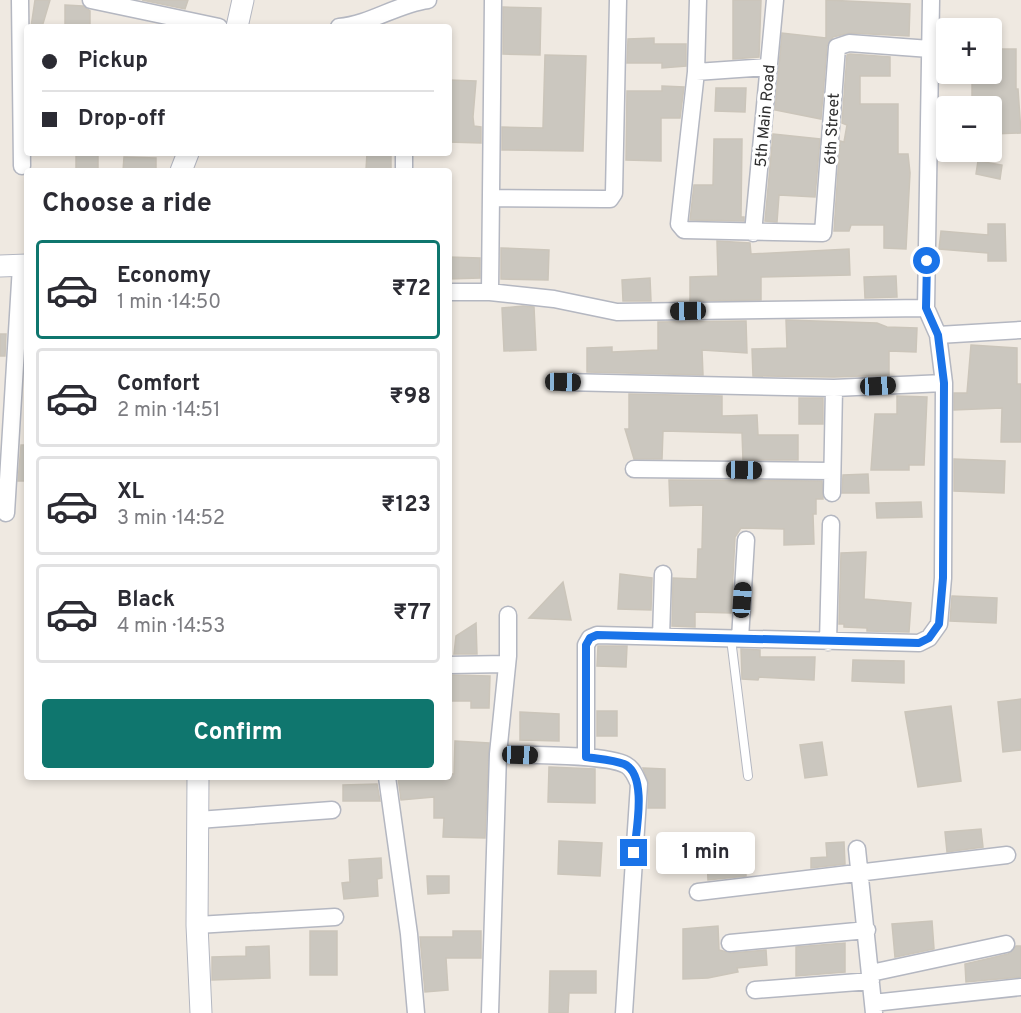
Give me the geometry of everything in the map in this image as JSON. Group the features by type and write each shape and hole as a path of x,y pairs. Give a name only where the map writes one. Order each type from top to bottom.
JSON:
{"street":[{"path":"20,0 22,166"},
{"path":"91,0 205,24"},
{"path":"238,24 243,0"},
{"path":"363,24 413,3 428,0"},
{"path":"490,292 493,0"},
{"path":"491,198 610,199 614,193 618,0"},
{"path":"698,0 696,72 680,228 753,233"},
{"name":"5th Main Road","path":"753,233 775,0"},
{"path":"586,757 586,645 590,638 597,635 919,643 929,638 939,624 943,578 944,383 938,335 926,308 931,0"},
{"name":"6th Street","path":"753,233 820,235 825,230 837,47 849,43 930,49"},
{"path":"696,72 769,67"},
{"path":"6,513 16,266"},
{"path":"452,292 490,292 554,299 616,312 926,308"},
{"path":"938,335 1021,330"},
{"path":"563,382 834,388 944,383"},
{"path":"832,493 834,388"},
{"path":"634,469 832,471"},
{"path":"828,642 831,524"},
{"path":"735,639 746,540"},
{"path":"661,637 663,574"},
{"path":"490,1013 498,754 507,664 508,615"},
{"path":"452,665 507,664"},
{"path":"498,754 586,757 625,764 634,772 639,784 624,1013"},
{"path":"198,780 197,925 201,1013"},
{"path":"387,780 409,934 416,1013"},
{"path":"198,820 332,810"},
{"path":"857,849 874,1008 1021,987"},
{"path":"698,892 1007,855"},
{"path":"197,925 335,917"},
{"path":"730,943 867,930"},
{"path":"755,990 871,977 1006,944"}],"lane":[{"path":"735,639 748,776"}],"building":[{"path":"35,0 50,0 43,24 31,24"},
{"path":"142,0 188,0 185,9"},
{"path":"733,0 761,0 759,57 733,59"},
{"path":"826,0 910,4 909,36 849,33 833,37 827,46 821,119 775,110 782,33 826,38"},
{"path":"65,5 83,6 90,11 90,24 65,24"},
{"path":"503,7 541,8 540,55 503,54"},
{"path":"654,38 654,44 686,44 686,66 662,68 662,63 627,63 628,39"},
{"path":"1002,49 1016,49 1016,89 1018,89 1021,133 1002,134 1002,96 972,96 972,84 1002,84"},
{"path":"545,55 586,56 583,151 502,150 502,127 543,128"},
{"path":"847,55 890,57 890,76 860,76 860,104 898,104 898,154 908,154 910,173 906,249 884,248 884,225 851,225 849,231 834,231 840,141 844,142 847,125 842,123"},
{"path":"452,80 476,81 473,117 474,126 481,127 481,143 452,142"},
{"path":"662,86 684,87 680,118 661,118 661,161 626,160 627,91 662,91"},
{"path":"716,88 746,88 745,112 715,111"},
{"path":"773,134 820,139 815,197 779,195 777,222 765,221"},
{"path":"714,139 742,139 741,217 744,217 744,221 690,220 694,185 713,185"},
{"path":"76,156 98,156 98,168 76,168"},
{"path":"367,156 391,156 391,168 366,168"},
{"path":"124,157 156,158 156,168 123,168"},
{"path":"978,162 1002,165 1000,179 976,174"},
{"path":"988,224 1005,224 1006,261 988,261 988,253 939,249 941,231 988,235"},
{"path":"717,241 750,243 751,254 849,249 850,275 761,277 761,300 690,301 690,277 718,276"},
{"path":"501,248 549,250 548,280 501,279"},
{"path":"452,257 480,258 480,278 452,279"},
{"path":"896,276 897,297 865,298 864,277"},
{"path":"650,278 651,301 623,301 622,280"},
{"path":"534,307 536,350 504,351 502,308"},
{"path":"786,320 877,323 887,327 917,328 916,352 889,351 889,375 753,376 752,349 787,348"},
{"path":"746,321 747,353 702,350 703,375 587,372 587,348 612,347 612,352 658,350 658,322"},
{"path":"0,334 6,334 5,356 0,356"},
{"path":"971,345 1017,348 1017,384 1021,384 1021,442 1001,442 1002,408 954,410 954,393 967,393"},
{"path":"629,394 722,396 722,416 757,415 758,435 798,435 798,460 743,460 742,433 663,431 662,459 634,459 625,429 629,429"},
{"path":"897,396 927,397 924,465 909,465 909,470 871,470 875,414 897,414"},
{"path":"799,398 823,398 823,424 799,424"},
{"path":"21,445 24,445 24,481 18,481"},
{"path":"954,459 1005,461 1004,493 954,491"},
{"path":"868,474 869,493 842,493 843,475"},
{"path":"669,480 822,481 823,499 816,499 816,514 813,514 814,544 784,545 784,529 741,528 735,537 731,613 695,612 695,627 672,626 673,578 697,579 698,549 702,549 703,505 670,506"},
{"path":"921,502 922,517 877,518 876,503"},
{"path":"866,552 864,599 911,603 909,632 867,631 867,628 844,627 844,624 839,624 841,553"},
{"path":"620,574 652,578 651,610 618,609"},
{"path":"563,582 571,620 529,618"},
{"path":"952,596 997,598 996,623 950,621"},
{"path":"476,623 477,654 454,654 456,636"},
{"path":"598,646 627,646 626,667 597,666"},
{"path":"741,649 760,650 760,657 815,657 814,680 759,677 758,680 742,679"},
{"path":"853,660 904,661 904,683 852,681"},
{"path":"452,675 490,676 489,708 471,708 471,701 452,701"},
{"path":"1021,699 1021,750 1003,752 998,702"},
{"path":"951,706 961,781 918,787 905,712"},
{"path":"597,711 617,711 617,736 597,736"},
{"path":"520,712 559,714 559,741 520,740"},
{"path":"455,741 489,743 485,838 443,837 444,818 434,818 434,797 401,800 398,780 452,780 452,774 454,774"},
{"path":"822,742 827,775 805,778 800,745"},
{"path":"549,767 595,769 595,803 548,802"},
{"path":"643,768 665,769 665,808 648,808 649,784"},
{"path":"377,784 380,801 343,801 343,785"},
{"path":"981,829 983,847 947,852 945,832"},
{"path":"559,841 602,843 600,876 558,874"},
{"path":"844,842 845,864 811,868 811,858 827,857 826,843"},
{"path":"745,856 746,876 708,880 707,859"},
{"path":"381,858 382,878 377,879 378,896 344,899 342,883 350,882 349,860"},
{"path":"427,876 449,876 449,893 428,894"},
{"path":"932,921 934,949 895,957 892,924"},
{"path":"718,926 719,950 731,953 766,950 767,965 737,968 738,972 708,978 683,979 683,929"},
{"path":"310,931 337,931 337,975 310,975"},
{"path":"453,931 481,931 481,958 446,958 448,990 425,992 420,937 453,937"},
{"path":"845,943 845,972 796,976 796,947"},
{"path":"269,946 270,978 212,980 212,957 246,956 246,947"},
{"path":"1016,946 1021,946 1021,977 966,982 965,964 1008,954"},
{"path":"550,971 596,971 596,993 569,993 568,1013 549,1013"}],"route":[{"path":"634,853 639,784 634,772 625,764 586,757 586,645 590,638 597,635 919,643 929,638 939,624 943,578 944,383 938,335 926,308 927,261"}]}
